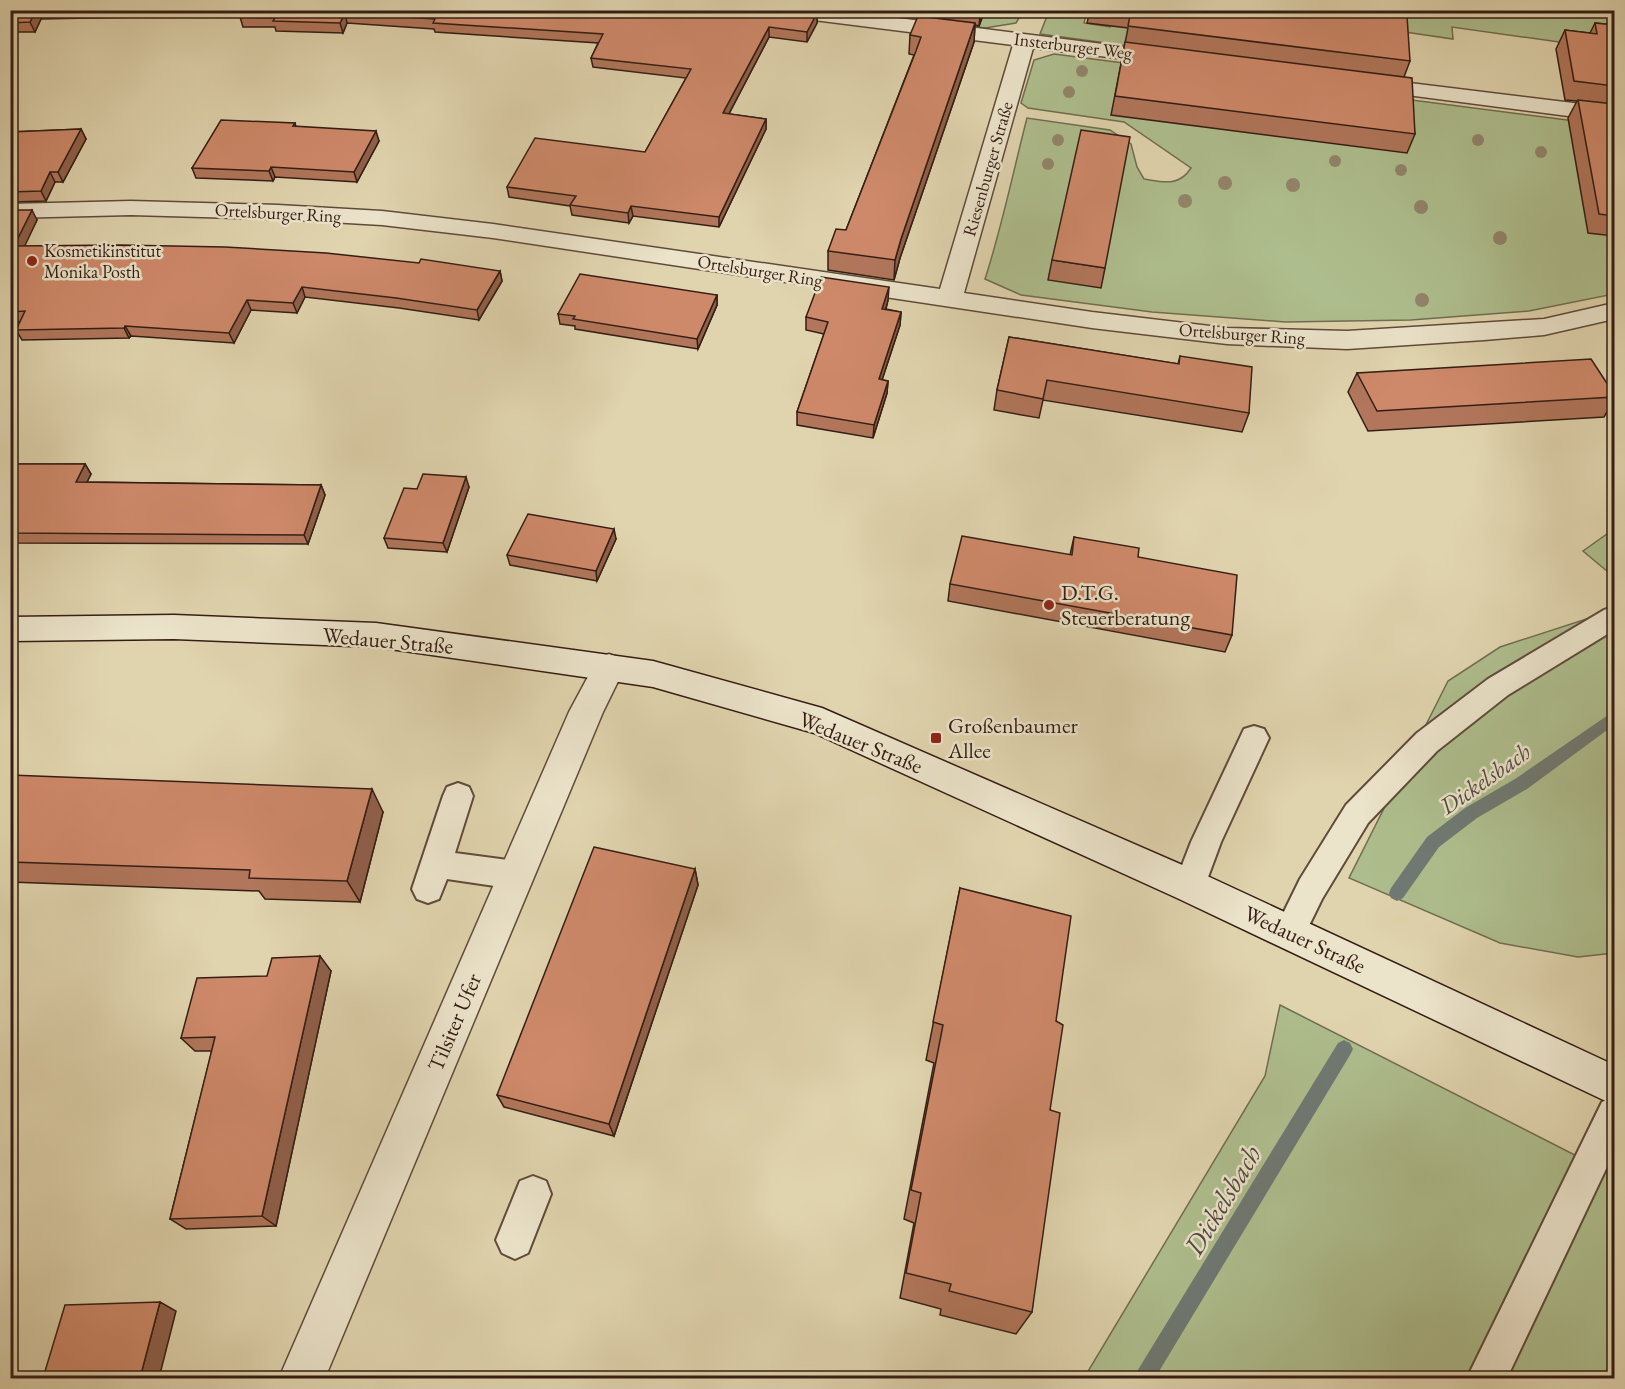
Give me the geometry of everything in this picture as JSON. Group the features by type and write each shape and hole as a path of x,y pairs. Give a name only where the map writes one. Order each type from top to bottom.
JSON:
{"street":[{"name":"Insterburger Weg","path":"782,10 1190,61"},
{"name":"Riesenburger Straße","path":"950,299 1025,40"},
{"path":"1343,80 1614,115"},
{"name":"Ortelsburger Ring","path":"10,211 131,208 278,212 382,218 493,231 1092,320 1227,336 1347,340 1544,327 1614,311"},
{"name":"Wedauer Straße","path":"10,629 174,627 376,635 653,674 822,722 1190,886 1614,1085"},
{"name":"Tilsiter Ufer","path":"302,1378 586,712 609,667"}],"lane":[{"path":"1290,932 1311,889 1357,814 1427,742 1498,687 1614,617"},
{"path":"1190,886 1206,842 1254,738"},
{"path":"458,796 432,877 516,875"},
{"path":"1487,1378 1614,1114"},
{"path":"515,1240 534,1194"}],"green space":[{"path":"937,11 988,17 991,11 1023,11 1016,23 985,28 933,20"},
{"path":"1049,11 1087,11 1084,23 1110,27 1111,23 1141,27 1136,47 1040,34"},
{"path":"1306,11 1614,11 1614,40 1566,43 1452,27 1453,39 1398,31"},
{"path":"1054,54 1614,126 1614,294 1529,311 1411,320 1285,322 1152,312 1021,295 985,279 1027,118 1110,130 1131,144 1137,167 1144,179 1176,181 1191,168 1124,122 1028,108 1021,103 1034,60"},
{"path":"1614,529 1614,577 1583,551"},
{"path":"1614,610 1614,953 1578,957 1500,943 1349,878 1448,681 1500,647"},
{"path":"1280,1005 1614,1175 1614,1378 1084,1378 1265,1076"}],"building":[{"path":"10,10 36,10 30,22 10,23"},
{"path":"244,10 797,10 817,13 807,32 769,27 723,113 766,119 719,217 631,206 628,213 570,205 576,196 507,187 535,138 645,152 691,69 591,58 603,34 433,23 435,19 345,13 340,23 273,21 275,18 240,17"},
{"path":"933,10 982,10 980,16"},
{"path":"1131,10 1370,10 1407,16 1410,61 1128,26"},
{"path":"918,16 975,23 895,260 828,251 836,229 846,230 916,51 921,37 910,35"},
{"path":"1595,23 1614,25 1614,86 1574,81 1565,30 1597,34"},
{"path":"1125,42 1412,78 1415,134 1115,96"},
{"path":"1578,100 1614,104 1614,216 1599,214"},
{"path":"221,120 295,123 293,126 376,131 354,172 271,167 269,171 192,168"},
{"path":"81,129 58,172 50,172 41,191 10,192 10,132"},
{"path":"1081,130 1130,137 1105,268 1052,260"},
{"path":"10,210 32,210 14,246 225,247 326,253 419,263 421,259 500,271 477,310 302,287 293,303 247,300 229,333 125,326 124,328 16,330 25,311 10,312"},
{"path":"580,274 717,295 697,339 573,319 575,316 558,314"},
{"path":"821,277 889,287 882,309 901,312 879,379 888,381 874,425 797,412 828,322 806,317"},
{"path":"1009,337 1179,364 1180,356 1252,367 1249,413 1047,380 1043,399 997,390"},
{"path":"1591,359 1614,397 1377,411 1357,373"},
{"path":"10,464 85,464 76,482 321,485 304,535 10,533"},
{"path":"423,474 466,477 443,543 384,538 404,488 417,489"},
{"path":"528,514 614,529 596,571 507,555"},
{"path":"962,536 1072,555 1074,537 1139,548 1138,557 1237,575 1232,635 950,584"},
{"path":"10,775 372,789 347,881 249,878 250,870 10,862"},
{"path":"594,847 695,869 609,1124 497,1095"},
{"path":"960,888 1071,916 1056,1021 1063,1025 1050,1110 1060,1113 1032,1312 949,1291 951,1284 906,1273 921,1193 911,1190 943,1025 933,1022"},
{"path":"320,956 262,1216 170,1219 215,1037 181,1038 197,978 267,976 272,958"},
{"path":"160,1302 140,1378 43,1378 65,1305"}],"waterway":[{"name":"Dickelsbach","path":"1397,893 1433,842 1471,813 1521,784 1614,717"},
{"name":"Dickelsbach","path":"1143,1378 1344,1049"}],"place":[{"name":"Kosmetikinstitut Monika Posth","path":"32,261"},
{"name":"D.T.G. Steuerberatung","path":"1049,605"},
{"name":"Großenbaumer Allee","path":"936,738"}]}
